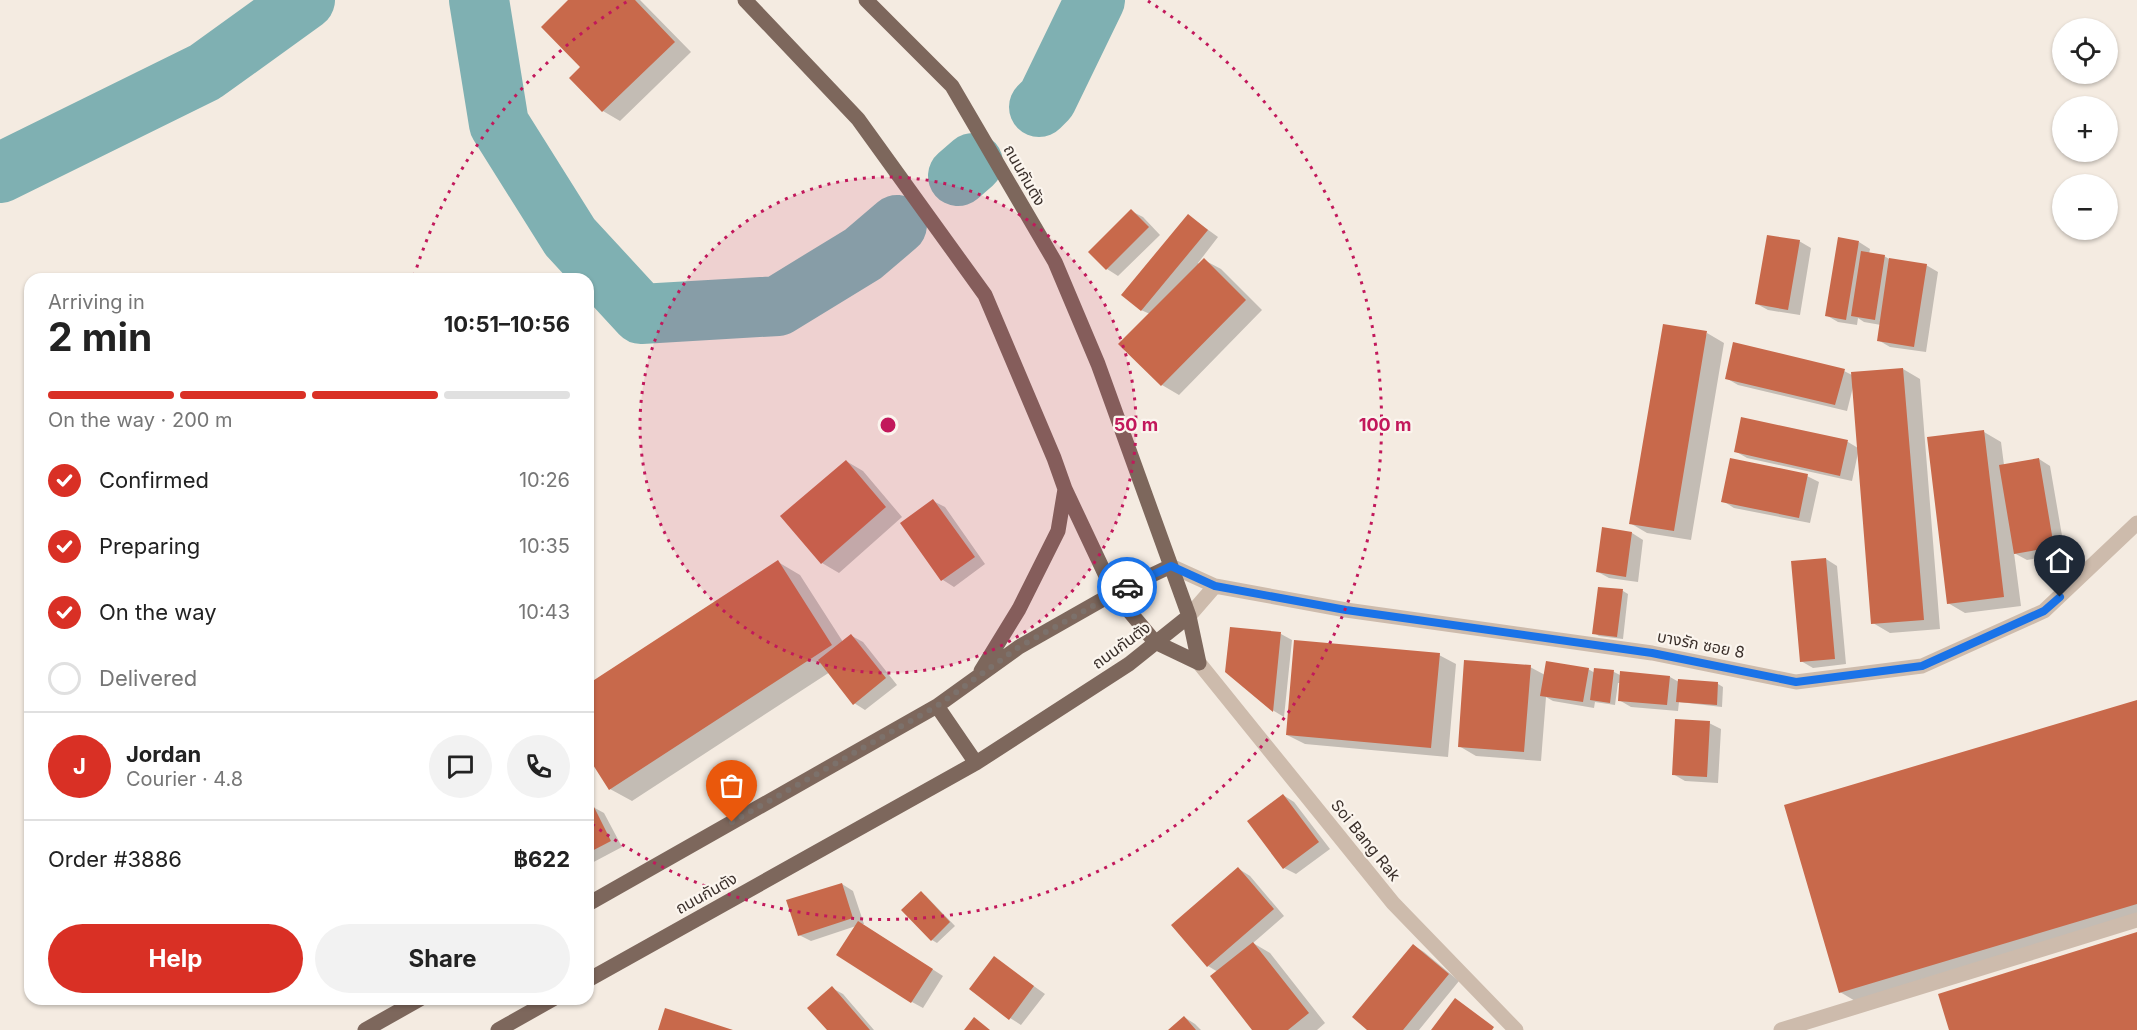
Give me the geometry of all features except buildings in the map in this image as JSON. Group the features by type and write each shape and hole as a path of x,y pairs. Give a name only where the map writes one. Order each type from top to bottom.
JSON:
{"main road":[{"path":"745,0 858,119 985,295 1065,489 1114,593 1155,642 1199,663"},
{"name":"ถนนกันตัง","path":"594,977 976,763 1129,664 1189,616 1098,364 1055,262 952,86 866,0"},
{"path":"978,676 1019,609 1058,531 1065,489"},
{"path":"594,901 937,706 1019,647 1114,593 1171,566"},
{"path":"1189,616 1199,663"},
{"path":"937,706 976,763"},
{"path":"365,1030 409,1005"},
{"path":"498,1030 542,1005"}],"street":[{"name":"บางรัก ซอย 8","path":"1171,566 1215,586 1346,610 1652,653 1796,682 1922,666 2044,611 2137,523"},
{"path":"1189,616 1215,586"},
{"name":"Soi Bang Rak","path":"1199,663 1393,903 1516,1030"},
{"path":"1781,1030 2137,920"}],"waterway":[{"path":"0,173 205,72 305,0"},
{"path":"479,0 499,124 570,237 641,314 778,306 863,254 897,225"},
{"path":"1039,107 1047,99 1095,0"},
{"path":"958,176 973,163"}],"way so far":[{"path":"732,822 937,706 1019,647 1127,587"}],"route":[{"path":"1127,587 1171,566 1215,586 1346,610 1652,653 1796,682 1922,666 2044,611 2060,597"}]}
